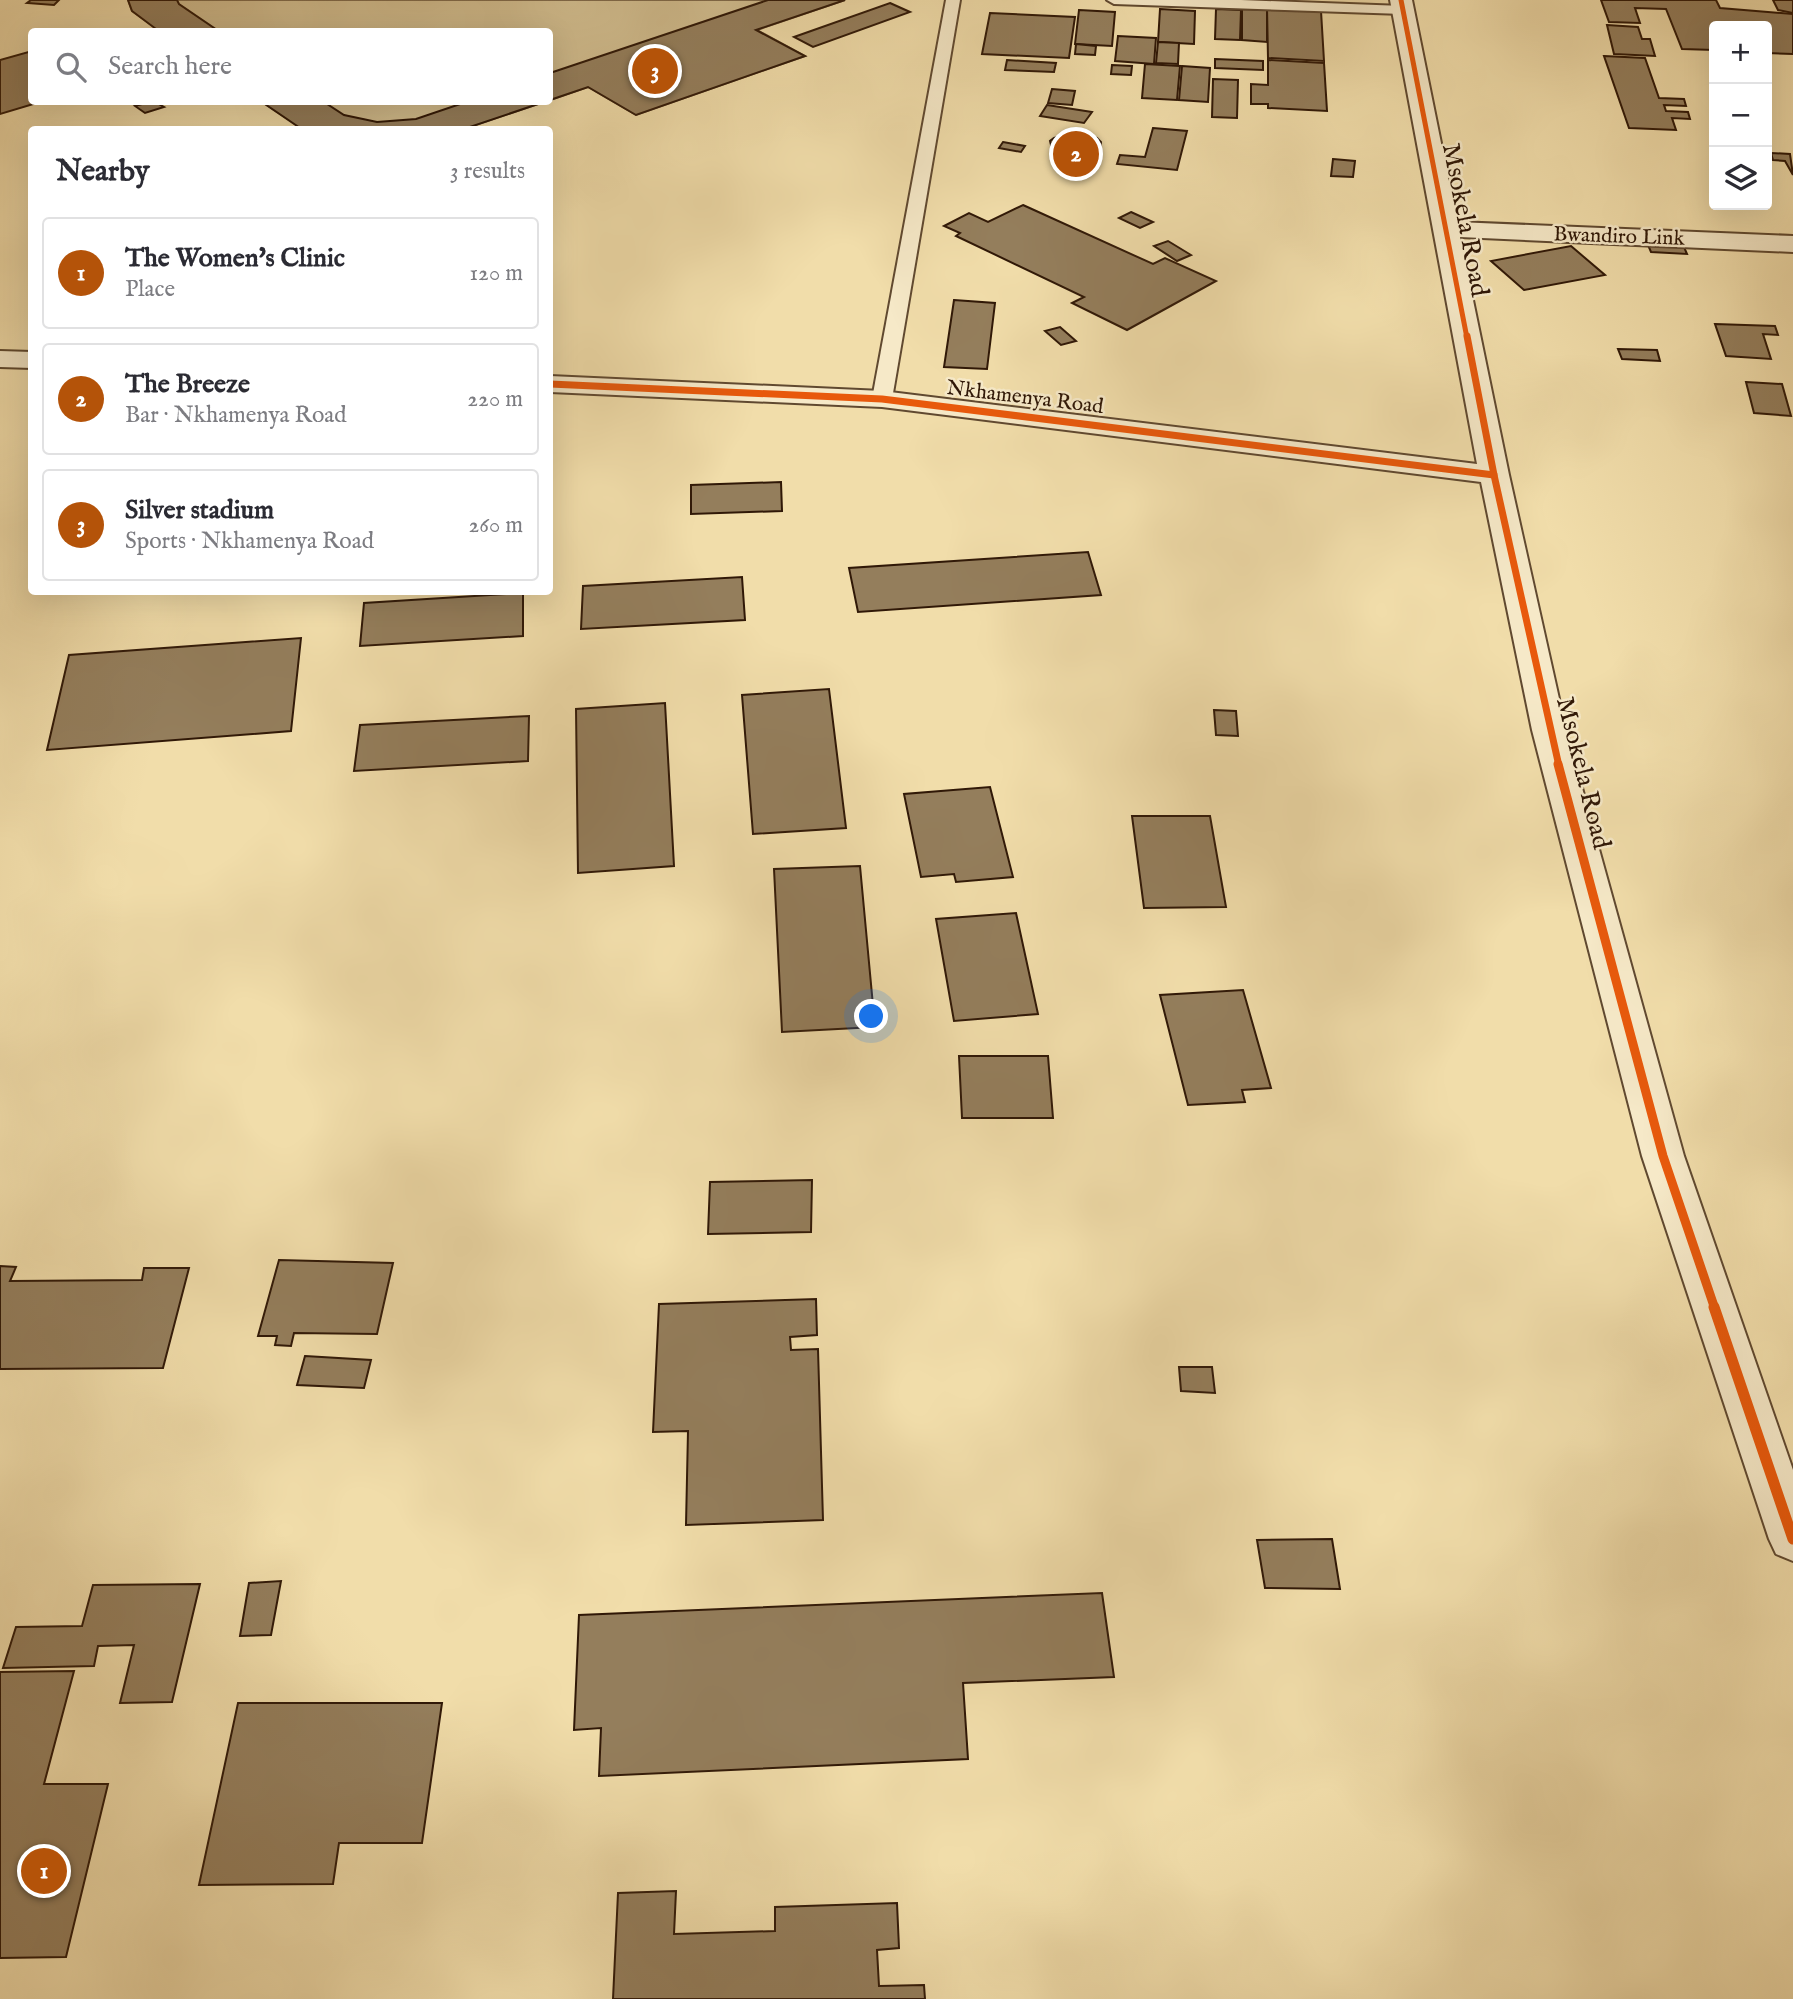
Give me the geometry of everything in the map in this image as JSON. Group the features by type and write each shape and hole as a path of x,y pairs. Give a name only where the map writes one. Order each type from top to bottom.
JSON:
{"street":[{"name":"Msokela Road","path":"1402,5 1494,475 1549,730 1663,1156 1793,1539"},
{"name":"Bwandiro Link","path":"1445,229 1793,244"},
{"path":"0,359 28,360"},
{"name":"Nkhamenya Road","path":"553,384 882,399 1494,475"}],"lane":[{"path":"882,399 953,0"},
{"path":"1114,0 1402,5"}],"shaded area":[{"path":"128,0 845,0 757,30 805,56 636,115 588,87 553,99 553,28 156,28 132,11"},
{"path":"267,105 535,105 473,126 298,126"}],"building":[{"path":"31,0 59,0 54,5 27,3"},
{"path":"128,0 177,0 214,28 155,28 132,11"},
{"path":"768,0 845,0 756,30 805,56 636,115 588,87 553,99 553,72"},
{"path":"1601,0 1716,0 1720,8 1793,14 1793,54 1772,53 1772,21 1709,21 1709,50 1682,49 1666,9 1635,8 1640,23 1609,22"},
{"path":"1773,0 1793,0 1793,13 1778,10"},
{"path":"890,3 910,12 813,47 794,37"},
{"path":"1267,8 1321,11 1324,61 1268,58"},
{"path":"1160,9 1195,11 1194,44 1158,42"},
{"path":"1216,9 1241,10 1240,40 1215,39"},
{"path":"1242,9 1267,10 1267,42 1242,40"},
{"path":"1079,10 1115,12 1112,46 1075,44"},
{"path":"990,13 1075,17 1069,58 982,54"},
{"path":"1607,25 1638,27 1642,39 1650,39 1655,56 1614,54"},
{"path":"1118,36 1156,38 1154,64 1115,61"},
{"path":"1158,42 1179,43 1178,64 1156,63"},
{"path":"1076,44 1096,46 1095,55 1075,54"},
{"path":"28,52 30,105 0,114 0,60"},
{"path":"1604,56 1645,58 1659,98 1684,99 1686,106 1664,105 1666,111 1688,112 1690,119 1672,118 1676,130 1629,128"},
{"path":"1215,59 1263,61 1263,70 1215,68"},
{"path":"1007,60 1056,63 1054,72 1005,70"},
{"path":"1268,60 1324,63 1327,111 1268,108 1268,104 1251,104 1251,84 1268,85"},
{"path":"1145,64 1180,66 1177,100 1142,98"},
{"path":"1112,65 1132,66 1131,75 1111,74"},
{"path":"1182,66 1210,68 1208,102 1179,100"},
{"path":"1213,79 1238,80 1237,118 1212,117"},
{"path":"1052,89 1075,91 1072,105 1048,103"},
{"path":"160,105 164,107 145,113 135,106"},
{"path":"266,105 329,105 344,115 377,122 416,119 457,105 535,105 473,126 297,126"},
{"path":"1047,105 1092,112 1084,123 1040,116"},
{"path":"1153,128 1187,131 1177,170 1117,164 1120,155 1145,157"},
{"path":"1074,133 1097,138 1101,142 1100,149 1082,156 1064,155 1052,149 1050,141 1054,138"},
{"path":"1003,142 1025,146 1021,152 999,148"},
{"path":"1772,153 1790,154 1793,175 1785,161 1773,160"},
{"path":"1333,159 1355,161 1353,177 1331,176"},
{"path":"1023,205 1153,264 1165,258 1216,281 1127,330 1072,303 1084,297 956,236 960,233 944,226 969,213 988,222"},
{"path":"1131,212 1153,222 1140,228 1119,218"},
{"path":"1168,241 1191,255 1177,261 1154,246"},
{"path":"1648,245 1684,247 1687,254 1651,252"},
{"path":"1571,246 1605,275 1524,290 1491,261"},
{"path":"954,300 995,303 987,369 944,367"},
{"path":"1715,324 1775,326 1778,335 1763,334 1771,359 1726,356"},
{"path":"1060,327 1076,341 1061,345 1045,331"},
{"path":"1618,349 1657,350 1660,361 1622,359"},
{"path":"1746,382 1782,384 1791,416 1754,413"},
{"path":"781,482 782,511 691,514 691,485"},
{"path":"1088,552 1101,595 858,612 849,568"},
{"path":"742,577 745,620 581,629 583,586"},
{"path":"523,595 523,636 360,646 364,603"},
{"path":"301,638 291,731 47,750 69,655"},
{"path":"829,689 846,828 753,834 742,695"},
{"path":"665,703 674,866 578,873 576,709"},
{"path":"1214,710 1236,711 1238,736 1216,735"},
{"path":"529,716 528,761 354,771 360,725"},
{"path":"990,787 1013,877 956,882 954,874 921,877 904,794"},
{"path":"1132,816 1210,816 1226,907 1144,908"},
{"path":"860,866 875,1027 782,1032 774,869"},
{"path":"1016,913 1038,1014 954,1021 936,919"},
{"path":"1243,990 1271,1088 1242,1090 1245,1102 1188,1105 1160,995"},
{"path":"959,1056 1048,1056 1053,1118 962,1118"},
{"path":"812,1180 811,1232 708,1234 710,1182"},
{"path":"279,1260 393,1263 377,1334 294,1333 291,1346 275,1345 277,1336 258,1336"},
{"path":"0,1266 16,1267 10,1281 142,1280 144,1268 189,1268 163,1368 0,1369"},
{"path":"816,1299 817,1335 790,1337 791,1350 818,1349 823,1520 686,1525 688,1431 653,1432 659,1304"},
{"path":"305,1356 371,1360 364,1388 297,1385"},
{"path":"1179,1367 1212,1367 1215,1393 1181,1391"},
{"path":"1332,1539 1340,1589 1265,1588 1257,1540"},
{"path":"281,1581 271,1635 240,1636 249,1583"},
{"path":"200,1584 172,1702 120,1703 134,1645 98,1646 94,1666 3,1668 16,1627 82,1626 93,1585"},
{"path":"1102,1593 1114,1677 963,1683 968,1759 599,1776 601,1728 574,1730 579,1615"},
{"path":"74,1671 44,1784 108,1784 66,1957 0,1958 0,1672"},
{"path":"238,1703 442,1703 422,1843 339,1843 333,1884 199,1885"},
{"path":"676,1891 674,1934 775,1931 775,1907 897,1903 899,1948 877,1950 879,1986 924,1985 925,1999 613,1999 618,1893"}],"cycle path":[{"path":"1401,0 1494,475 1549,730 1663,1156 1793,1539"},
{"path":"553,384 882,399 1494,475"}],"place":[{"name":"Silver stadium","path":"655,71"},
{"name":"The Breeze","path":"1076,154"},
{"name":"The Women's Clinic","path":"44,1871"}]}
